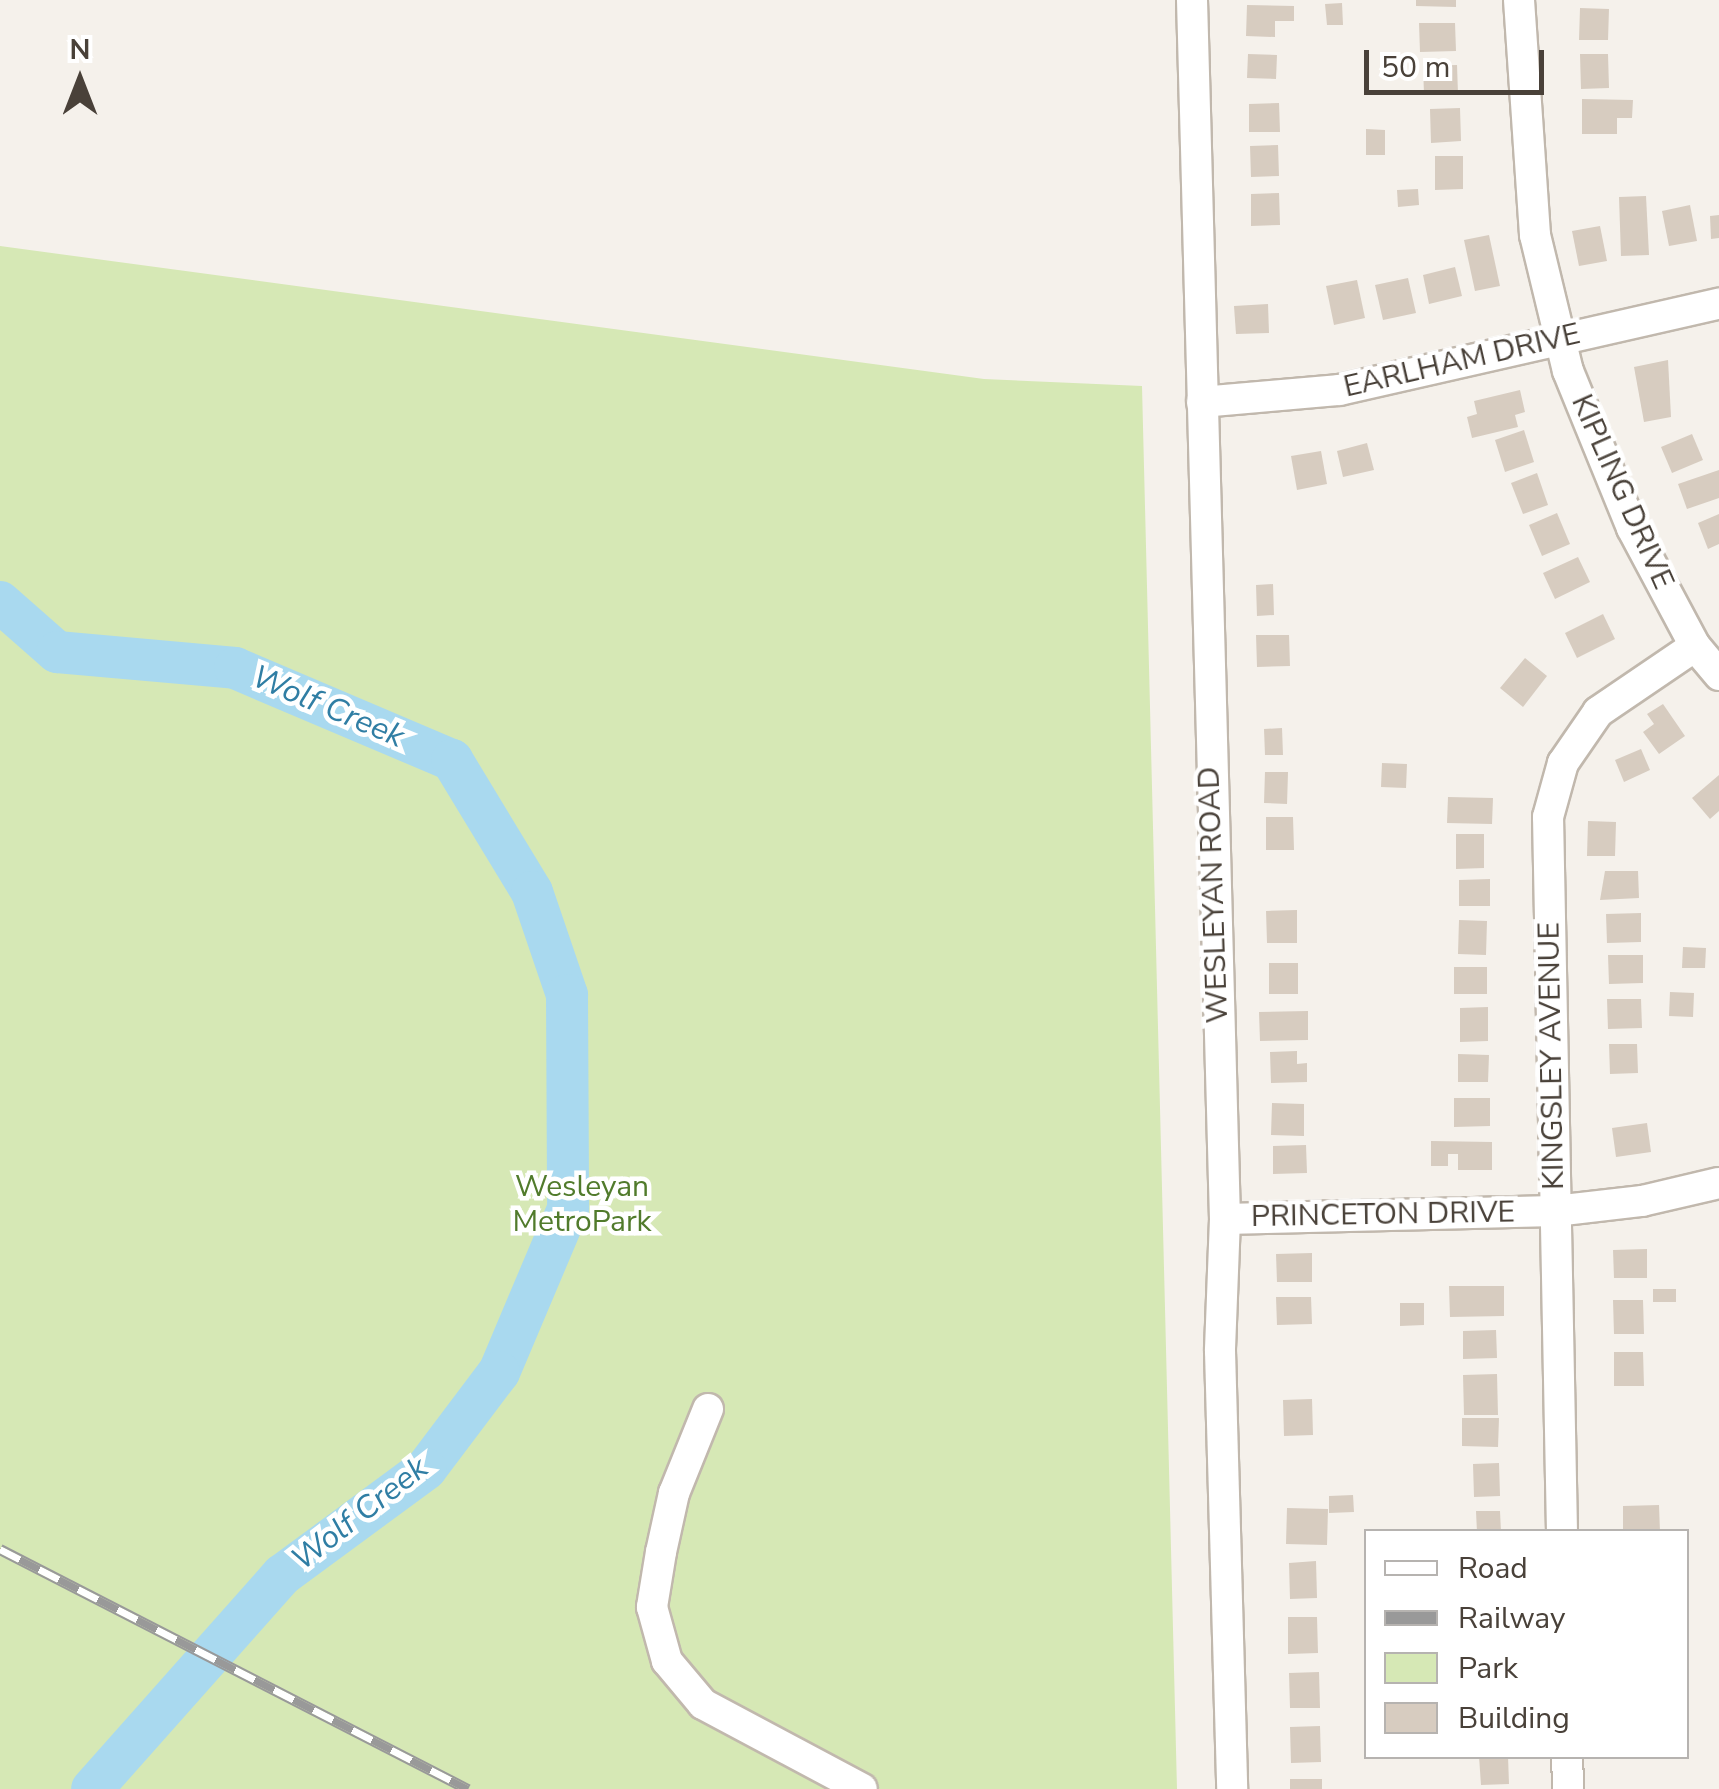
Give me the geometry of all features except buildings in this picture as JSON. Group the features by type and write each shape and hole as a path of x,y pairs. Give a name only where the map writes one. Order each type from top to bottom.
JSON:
{"street":[{"name":"WESLEYAN ROAD","path":"1192,0 1225,1219 1220,1351 1232,1789"},
{"name":"KIPLING DRIVE","path":"1520,0 1535,235 1560,339 1606,473 1695,646 1719,675"},
{"name":"EARLHAM DRIVE","path":"1202,402 1339,390 1719,304"},
{"name":"KINGSLEY AVENUE","path":"1562,1529 1548,840 1552,792 1578,737 1598,712 1695,646"},
{"name":"PRINCETON DRIVE","path":"1225,1219 1555,1211 1642,1201 1719,1183"},
{"path":"708,1409 674,1492 660,1552 652,1608 667,1662 716,1712 862,1789"},
{"path":"1568,1759 1568,1789"}],"green space":[{"name":"Wesleyan MetroPark","path":"0,246 984,379 1142,386 1177,1789 0,1789"}],"waterway":[{"name":"Wolf Creek","path":"0,602 57,652 235,668 452,760 532,892 567,995 568,1209 499,1372 426,1469 282,1575 92,1789"}],"railway":[{"path":"0,1549 468,1789"}]}
